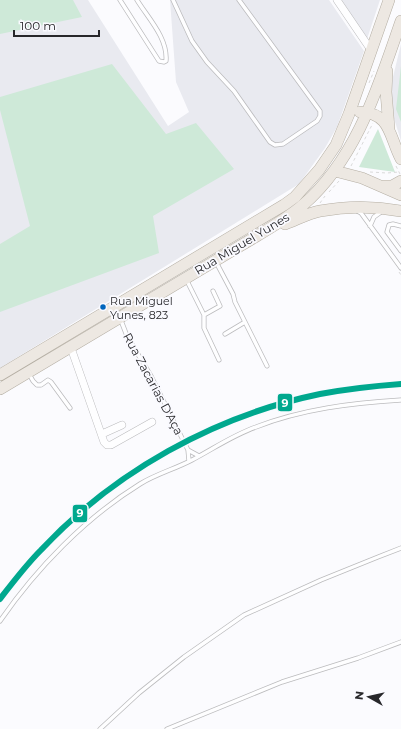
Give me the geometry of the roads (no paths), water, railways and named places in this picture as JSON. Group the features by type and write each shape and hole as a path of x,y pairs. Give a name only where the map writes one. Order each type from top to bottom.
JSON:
{"main road":[{"name":"Rua Miguel Yunes","path":"0,375 284,205 294,197 319,170 336,145 349,114 389,0"},
{"name":"Rua Miguel Yunes","path":"0,390 290,215 330,179 338,175 356,137 371,116 401,22"},
{"path":"388,59 386,92 387,115 390,134 398,162"},
{"path":"349,114 358,112 371,116 377,115 384,121 390,134"},
{"path":"336,145 332,166 338,175 362,178 401,195"},
{"path":"383,186 392,186 401,181"},
{"path":"255,237 321,211 365,206 401,211"},
{"path":"120,317 118,314 119,308 129,298"},
{"path":"75,345 93,326 93,319"}],"street":[{"path":"336,0 371,50"},
{"path":"75,345 104,442 107,445 111,445 152,422"},
{"path":"102,434 122,425"}],"lane":[{"path":"120,0 159,61 164,62 166,61 165,49 162,39 137,0"},
{"path":"173,0 192,40 207,62 234,92 270,142 275,145 283,144 317,121 320,116 320,111 239,0"},
{"path":"348,207 361,213 401,268"},
{"path":"370,226 374,217 387,208"},
{"path":"401,226 393,224 389,225 387,232 401,251"},
{"path":"215,261 268,366"},
{"path":"186,278 204,315 204,328 219,360"},
{"path":"204,315 220,306 213,291"},
{"name":"Rua Zacarias D'Aça","path":"120,317 127,336 151,376 188,450"},
{"path":"225,334 246,322"},
{"path":"28,373 32,381 37,385 41,385 48,380 51,382 70,408"},
{"path":"0,621 43,566 96,516 140,484 189,462 231,438 256,427 288,416 331,407 401,400"},
{"path":"188,450 199,456"},
{"path":"188,450 189,462"},
{"path":"100,729 140,693 184,657 244,615 321,580 401,548"},
{"path":"167,729 282,682 358,658 401,642"}],"place":[{"name":"Rua Miguel Yunes, 823","path":"103,307"}]}
